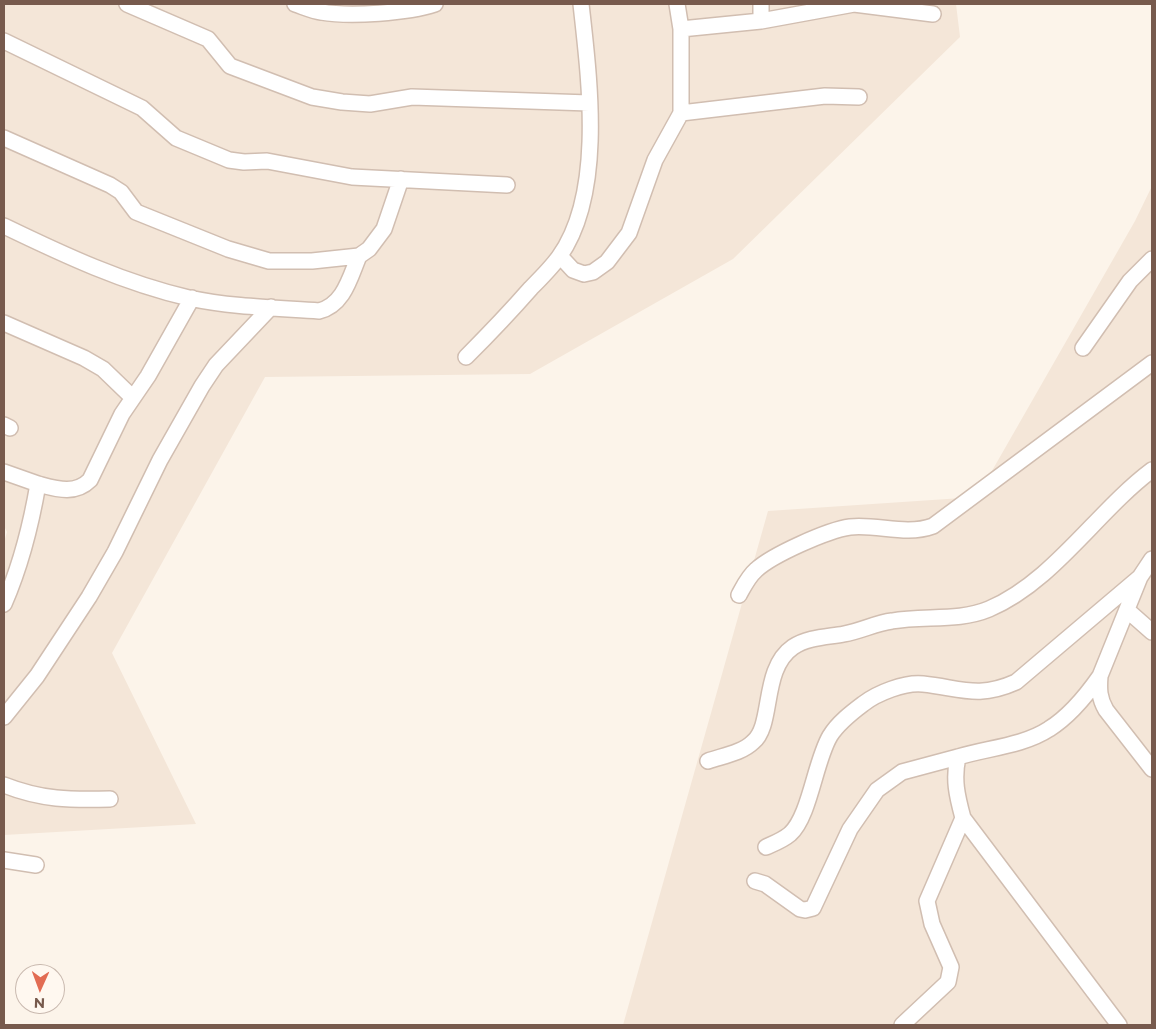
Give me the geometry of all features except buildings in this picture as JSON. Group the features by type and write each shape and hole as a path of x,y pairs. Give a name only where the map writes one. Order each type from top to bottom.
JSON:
{"street":[{"path":"127,4 208,39 230,66 312,97 370,104 412,97 589,103"},
{"path":"295,4 319,12 338,14 410,9 435,4"},
{"path":"466,357 496,328 560,256 580,212 590,156 592,131 581,4"},
{"path":"560,256 574,270 584,274 592,272 607,262 629,232 656,160 681,114 681,28 677,4"},
{"path":"761,4 761,21"},
{"path":"681,28 761,21 854,4 933,14"},
{"path":"4,41 142,108 176,138 229,160 244,162 267,161 352,177 507,185"},
{"path":"681,114 825,96 859,97"},
{"path":"4,138 110,185 122,192 136,212 228,249 269,261 312,261 359,256 369,250 384,229 400,179"},
{"path":"4,226 74,260 146,287 192,298 271,307 326,309 341,296 359,256"},
{"path":"1083,348 1130,281 1152,259"},
{"path":"4,472 38,484 74,490 82,488 90,480 132,397 148,376 192,298"},
{"path":"4,717 36,676 89,597 115,552 160,460 202,386 216,365 271,307"},
{"path":"4,323 84,358 103,369 132,397"},
{"path":"738,595 757,568 772,559 833,532 849,527 920,531 933,526 1152,363"},
{"path":"708,761 746,748 755,741 761,730 774,672 781,660 793,647 812,639 852,633 891,621 931,617 960,617 990,609 1017,594 1050,566 1135,483 1152,470"},
{"path":"4,604 15,579 27,538 38,484"},
{"path":"756,881 765,884 800,909 813,908 850,829 877,790 902,772 1005,746 1049,729 1071,712 1100,676 1140,578 1152,559"},
{"path":"766,847 779,842 795,828 830,736 841,721 864,703 903,686 922,684 982,692 998,690 1016,682 1140,578"},
{"path":"1127,610 1152,632"},
{"path":"1100,676 1100,700 1152,769"},
{"path":"958,757 954,774 956,793 964,818 1119,1025"},
{"path":"4,785 37,797 59,800 110,798"},
{"path":"902,1025 948,982 951,974 952,967 932,924 927,900 964,818"},
{"path":"4,860 36,865"}],"shaded area":[{"path":"4,4 956,4 960,37 733,259 530,374 265,377 112,653 196,824 4,835 4,542 7,532 4,526"},
{"path":"1152,186 1152,1025 623,1025 768,511 977,497 1135,221"}]}
